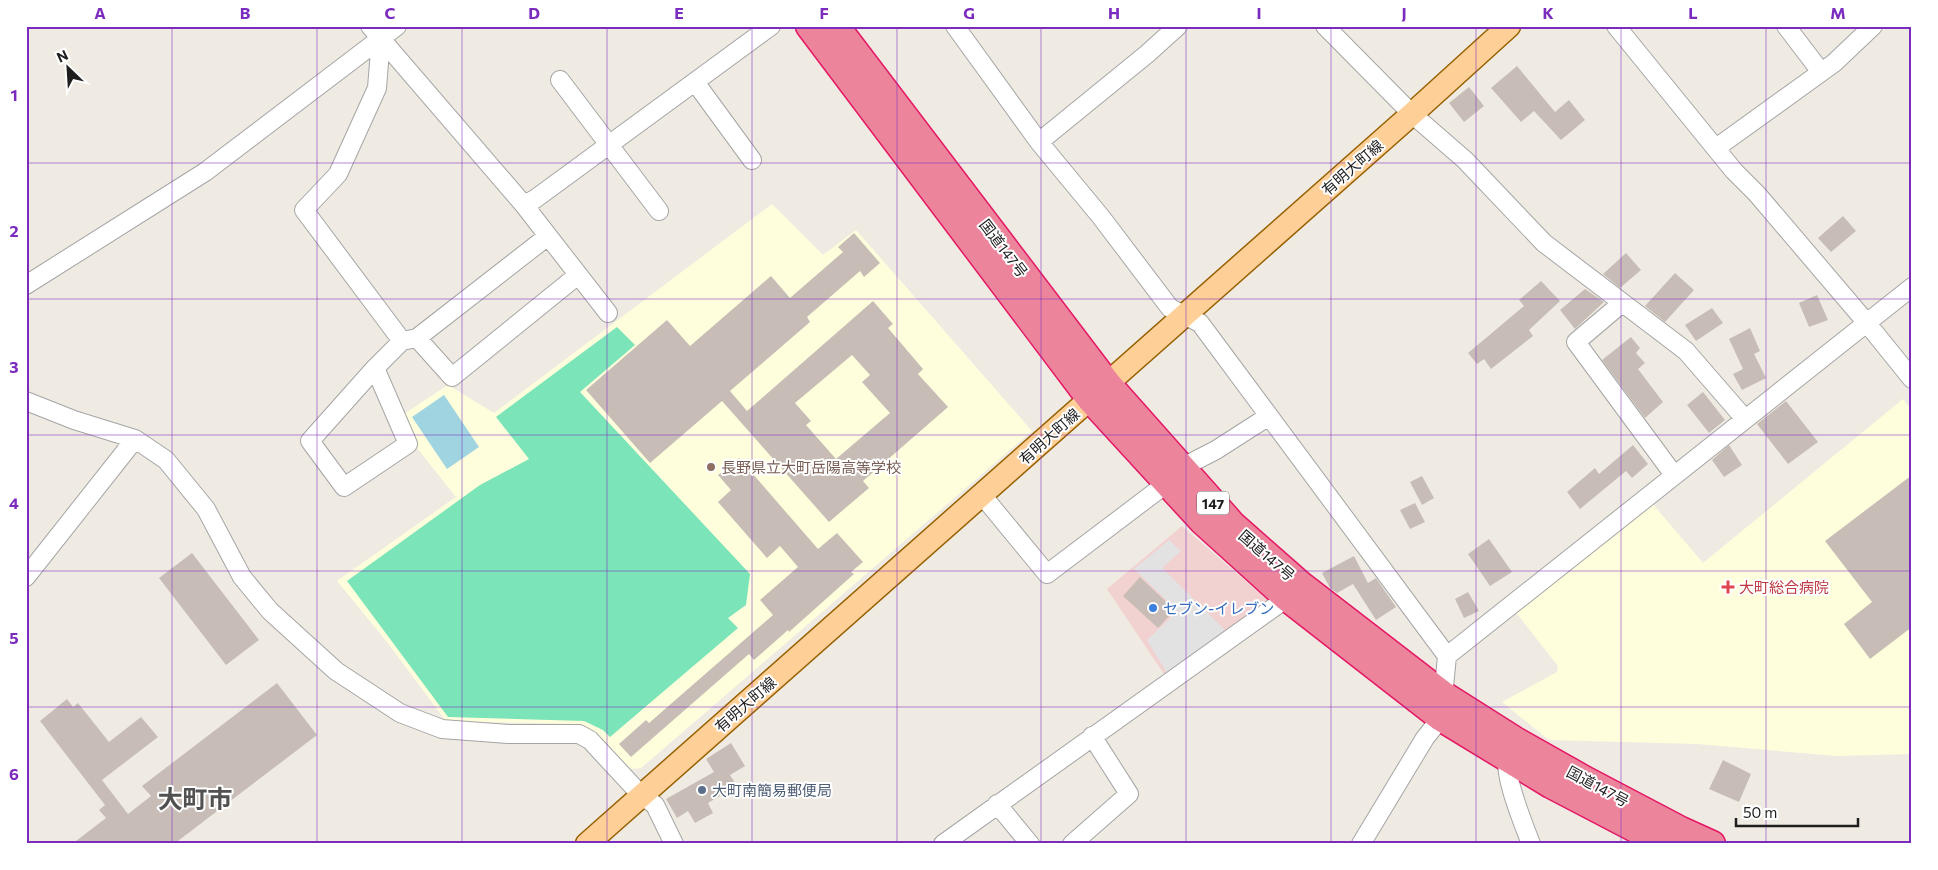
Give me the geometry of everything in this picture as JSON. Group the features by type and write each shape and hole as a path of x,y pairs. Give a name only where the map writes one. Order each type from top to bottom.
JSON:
{"highway":[{"name":"国道147号","path":"809,26 1099,391 1174,476 1442,706"},
{"name":"国道147号","path":"836,26 1099,391"},
{"name":"国道147号","path":"1174,476 1202,521 1287,598 1442,706 1511,749 1712,844"},
{"name":"国道147号","path":"1511,749 1551,786 1664,844"}],"main road":[{"name":"有明大町線","path":"587,844 641,794 1412,114 1508,26"}],"street":[{"path":"26,285 205,172 376,32 397,26"},
{"path":"524,205 535,199 771,26"},
{"path":"955,26 1039,142 1101,217 1170,308 1200,323 1447,656 1442,706 1425,738 1361,844"},
{"path":"1039,142 1147,54 1178,26"},
{"path":"1325,26 1412,114 1465,160 1544,243 1686,351 1745,419"},
{"path":"1616,26 1734,171 1757,194 1912,379"},
{"path":"1786,26 1821,72"},
{"path":"1716,148 1834,63 1873,26"},
{"path":"376,32 484,161 524,205 608,313"},
{"path":"376,32 377,88 338,174 304,210 410,339 452,377 578,275"},
{"path":"560,80 659,211"},
{"path":"695,82 752,160"},
{"path":"375,368 408,444 344,487 310,441 375,368 410,339 548,236"},
{"path":"1447,656 1912,287"},
{"path":"1622,303 1576,342 1674,475"},
{"path":"26,401 74,420 134,439 166,460 206,509 242,577 270,611 336,671 400,713 442,729 508,734 580,734 590,740 641,794 655,805 674,844"},
{"path":"982,495 1047,574 1174,476 1269,416"},
{"path":"26,577 134,439"},
{"path":"946,843 997,804 1287,598"},
{"path":"1072,844 1129,794 1092,736"},
{"path":"1511,749 1512,789 1531,844"},
{"path":"997,804 1030,844"}],"shaded area":[{"name":"長野県立大町岳陽高等学校","path":"772,204 823,255 856,230 1032,431 641,768 631,769 596,733 578,724 446,721 387,642 337,581 456,497 409,438 404,414 448,385 494,413"},
{"name":"大町総合病院","path":"1903,399 1912,410 1912,754 1837,756 1697,744 1549,740 1502,702 1557,672 1558,666 1514,610 1651,502 1703,563"},
{"path":"1182,526 1270,602 1166,677 1107,589"},
{"path":"1169,540 1181,551 1162,568 1225,630 1167,673 1147,640 1178,611 1134,569"}],"green space":[{"path":"617,327 635,345 580,392 750,574 746,605 728,618 738,628 610,737 603,730 584,721 448,717 347,581 480,485 529,459 496,417"}],"water":[{"path":"444,395 479,447 447,469 412,417"}],"building":[{"path":"1517,66 1555,112 1569,100 1585,120 1561,140 1534,111 1521,122 1491,88"},
{"path":"1469,87 1484,106 1464,122 1449,103"},
{"path":"1843,216 1856,231 1831,252 1818,238"},
{"path":"854,233 880,263 864,277 860,271 807,317 810,322 730,391 747,411 873,301 893,324 888,328 923,369 918,374 948,407 863,481 869,488 829,522 722,401 650,463 586,390 667,320 690,346 771,276 790,298 843,252 838,247","holes":["852,355 870,375 862,382 890,413 836,459 806,425 811,421 795,403"]},
{"path":"1626,253 1641,270 1620,288 1603,274"},
{"path":"1675,273 1694,290 1665,322 1645,306"},
{"path":"1541,281 1560,301 1529,330 1533,336 1491,369 1484,359 1477,364 1468,353 1524,306 1519,300"},
{"path":"1585,289 1604,302 1575,329 1560,310"},
{"path":"1817,295 1828,320 1809,327 1799,303"},
{"path":"1712,308 1723,323 1696,341 1685,325"},
{"path":"1750,328 1760,351 1754,354 1766,378 1742,390 1733,374 1743,369 1729,339"},
{"path":"1631,337 1640,348 1636,353 1645,363 1638,369 1663,402 1645,418 1602,360"},
{"path":"1703,392 1725,420 1709,433 1687,405"},
{"path":"1786,401 1818,442 1788,464 1757,424"},
{"path":"1633,445 1648,464 1632,478 1626,471 1580,509 1567,492 1595,468 1599,474"},
{"path":"1729,445 1742,465 1724,477 1712,460"},
{"path":"739,458 818,549 837,533 863,562 851,572 854,574 789,632 788,630 754,660 749,654 631,757 619,744 646,720 649,723 773,615 760,600 798,567 780,546 767,558 718,502 731,490 718,475"},
{"path":"1912,475 1912,627 1870,659 1844,624 1872,602 1825,541"},
{"path":"1422,476 1434,498 1422,505 1410,482"},
{"path":"1415,503 1425,522 1410,529 1400,510"},
{"path":"1489,539 1512,572 1490,586 1468,554"},
{"path":"192,553 259,640 226,665 159,578"},
{"path":"1354,556 1368,583 1376,578 1396,607 1376,620 1353,584 1337,593 1330,588 1322,573"},
{"path":"1140,577 1175,610 1158,628 1123,596"},
{"path":"1468,592 1479,611 1464,618 1455,599"},
{"path":"277,683 317,735 174,844 72,844 106,818 99,810 105,805 40,721 67,699 73,707 78,703 109,742 141,717 158,737 102,780 128,814 151,796 142,786"},
{"path":"731,743 745,766 730,775 737,786 708,803 713,813 695,823 688,811 677,818 666,799 714,772 706,759"},
{"path":"1723,760 1751,774 1739,802 1709,789"}],"place":[{"name":"長野県立大町岳陽高等学校","path":"711,467"},
{"name":"大町総合病院","path":"1728,587"},
{"name":"セブン-イレブン","path":"1153,608"},
{"name":"大町南簡易郵便局","path":"702,790"}],"district":[{"name":"大町市","path":"195,798"}]}
